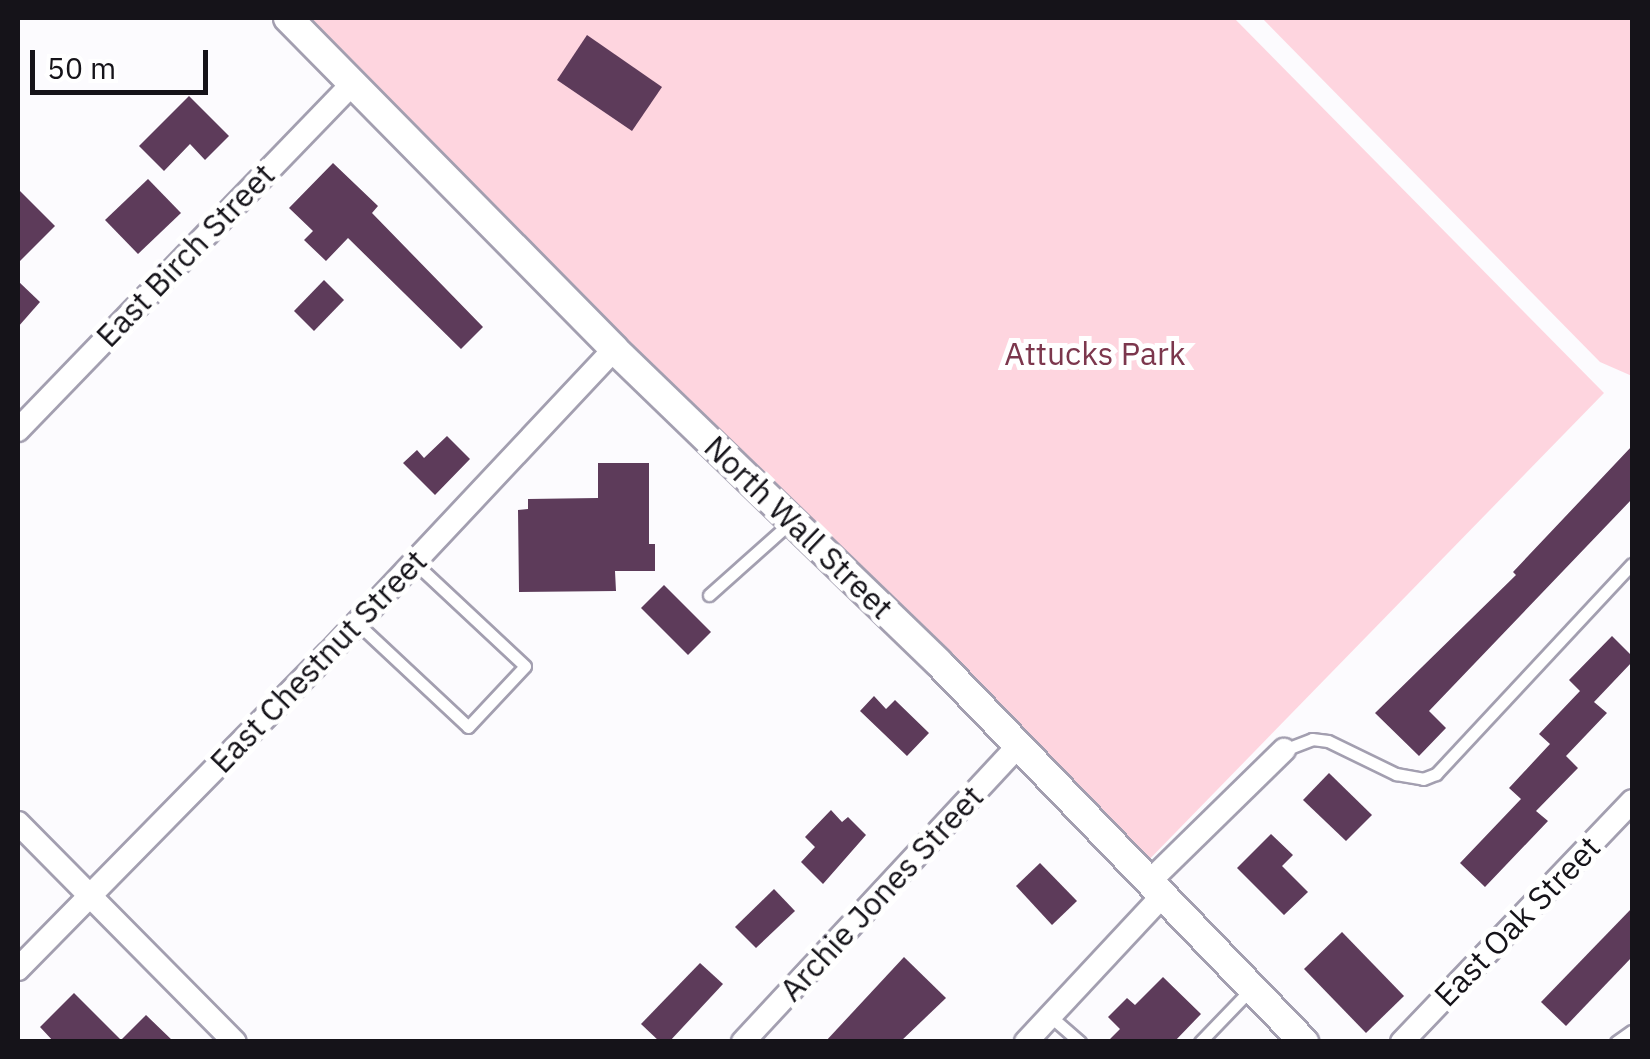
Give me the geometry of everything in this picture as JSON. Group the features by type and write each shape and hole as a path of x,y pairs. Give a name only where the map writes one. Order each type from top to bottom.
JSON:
{"street":[{"name":"North Wall Street","path":"288,18 614,349 1019,746 1304,1042"},
{"name":"East Birch Street","path":"18,430 354,82"},
{"name":"East Chestnut Street","path":"18,969 357,623 614,349"},
{"name":"Archie Jones Street","path":"744,1042 1019,746"},
{"path":"1026,1042 1156,889 1284,750"},
{"name":"East Oak Street","path":"1402,1042 1632,800"},
{"path":"18,823 234,1041"}],"lane":[{"path":"709,595 792,521"},
{"path":"357,623 468,727 525,666 414,562"},
{"path":"1284,750 1312,739 1328,741 1396,774 1424,779 1436,774 1632,564"},
{"path":"1200,1042 1252,988"},
{"path":"1050,1016 1080,1042"},
{"path":"1616,1042 1632,1031"}],"green space":[{"name":"Attucks Park","path":"279,18 1234,18 1604,393 1138,871"},
{"path":"1262,18 1632,18 1632,376 1600,362"}],"building":[{"path":"587,35 662,87 632,131 557,80"},
{"path":"189,96 229,136 205,160 190,144 164,171 139,146"},
{"path":"333,163 378,206 372,213 483,327 461,349 348,238 326,261 304,240 313,231 289,208"},
{"path":"148,179 181,213 138,254 105,220"},
{"path":"18,189 55,226 18,263"},
{"path":"324,280 344,300 314,331 294,311"},
{"path":"18,281 40,302 18,327"},
{"path":"447,436 470,459 435,495 403,463 417,450 424,458"},
{"path":"1632,446 1632,499 1429,711 1446,728 1419,756 1375,713 1516,575 1513,572"},
{"path":"598,463 649,463 649,544 655,544 655,571 615,571 616,591 519,592 518,510 528,509 528,499 598,498"},
{"path":"664,585 711,632 688,655 641,608"},
{"path":"1612,636 1632,656 1632,662 1594,702 1607,713 1566,756 1578,768 1536,811 1548,821 1485,887 1460,863 1521,799 1509,788 1550,744 1539,734 1580,691 1569,680"},
{"path":"874,696 886,709 895,700 929,733 907,756 860,711"},
{"path":"1329,773 1372,815 1346,841 1303,800"},
{"path":"831,810 842,822 848,817 866,835 823,884 801,862 815,847 805,837"},
{"path":"1271,834 1293,855 1282,866 1308,892 1284,915 1237,868"},
{"path":"1040,863 1077,901 1052,925 1016,886"},
{"path":"774,889 795,911 756,948 735,927"},
{"path":"1632,908 1632,957 1566,1026 1541,1002"},
{"path":"1342,932 1404,996 1366,1033 1304,969"},
{"path":"904,957 946,998 900,1042 825,1042"},
{"path":"700,963 723,984 669,1042 660,1042 641,1024"},
{"path":"1163,977 1201,1014 1174,1042 1107,1042 1120,1029 1108,1017 1127,998 1135,1005"},
{"path":"74,993 121,1040 146,1015 174,1042 54,1042 40,1027"}]}
